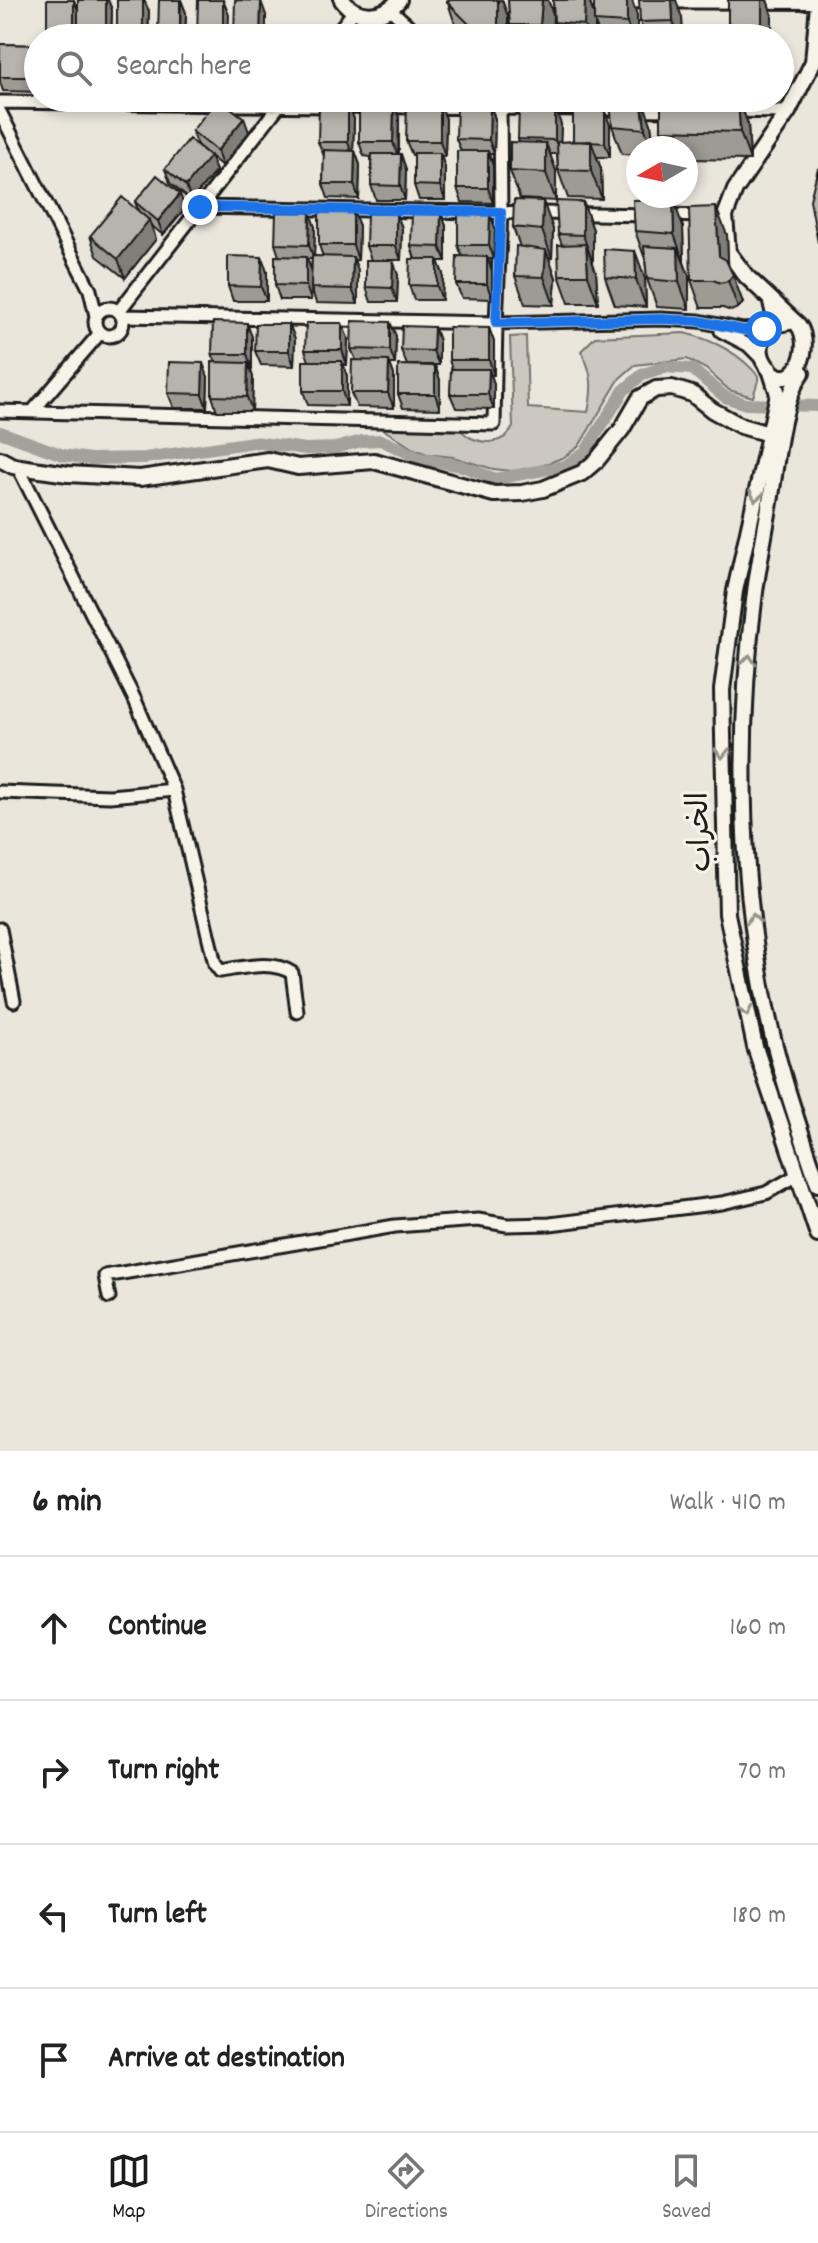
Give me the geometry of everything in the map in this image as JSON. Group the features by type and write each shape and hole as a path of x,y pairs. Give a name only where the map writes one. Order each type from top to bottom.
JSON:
{"main road":[{"path":"342,0 354,11 372,15 394,4"},
{"path":"532,0 818,3 813,62 794,100"},
{"path":"788,112 735,190 725,216 728,252 746,276 794,321 807,327 816,340 810,368 784,395 775,426 746,696 744,813 753,921 763,991 779,1064 818,1184"},
{"path":"767,297 776,314 761,346 767,365 784,395"},
{"path":"771,326 794,321"},
{"path":"767,365 785,376 810,368"},
{"path":"0,459 18,467 68,474 140,478 268,460 298,467 374,461 494,494 522,493 543,489 582,473 622,429 640,398 656,389 672,388 692,394 712,410 741,426 775,426"},
{"name":"الخراب","path":"775,426 735,591 722,690 727,914 755,1047 818,1235"}],"street":[{"path":"394,4 410,24"},
{"path":"344,24 354,11"},
{"path":"0,102 24,102"},
{"path":"0,112 90,290 95,325 100,333 110,336 148,317"},
{"path":"118,311 274,112"},
{"path":"0,411 494,424 501,212 500,112"},
{"path":"200,207 725,216"},
{"path":"90,290 118,311 122,329"},
{"path":"96,316 102,309 148,317 496,323 661,319 699,321 743,330 771,326"},
{"path":"699,321 748,345 767,365"},
{"path":"32,412 100,333"},
{"path":"18,467 135,700 174,790 215,964 220,971 257,966 282,967 292,973 297,1012"},
{"path":"0,792 110,796 174,790"},
{"path":"0,929 14,1001"},
{"path":"109,1297 105,1276 186,1261 427,1223 478,1220 507,1225 550,1224 722,1203 766,1193 796,1176"}],"shaded area":[{"path":"400,19 405,24 381,24"},
{"path":"684,333 706,339 743,361 759,377 753,397 729,390 706,369 687,359 635,365 620,378 579,446 564,457 536,468 512,471 427,454 381,428 383,425 439,424 456,427 469,437 482,441 505,437 513,427 510,337 526,336 528,408 588,412 591,381 581,351 595,337"}],"building":[{"path":"47,0 74,0 74,24 47,24"},
{"path":"78,0 106,0 106,24 78,24"},
{"path":"117,0 143,0 143,24 117,24"},
{"path":"159,0 180,0 180,24 158,24"},
{"path":"198,0 223,0 223,24 197,24"},
{"path":"235,0 261,1 260,24 234,24"},
{"path":"498,0 498,24 469,24 447,2"},
{"path":"508,0 542,0 540,24 510,24"},
{"path":"553,0 585,0 584,24 554,22"},
{"path":"594,0 627,0 627,23 594,21"},
{"path":"639,0 672,0 673,21 640,22"},
{"path":"728,0 762,0 762,24 728,24"},
{"path":"0,44 24,45 24,77 0,77"},
{"path":"207,112 236,112 244,118 217,151 192,131"},
{"path":"319,112 348,112 348,142 318,142"},
{"path":"359,112 394,112 393,142 359,142"},
{"path":"407,112 440,112 440,141 406,141"},
{"path":"457,112 490,112 489,140 456,139"},
{"path":"519,112 555,112 555,140 518,139"},
{"path":"573,112 605,112 605,143 573,141"},
{"path":"611,112 643,112 645,129 612,126"},
{"path":"661,112 739,112 740,132 661,130"},
{"path":"189,139 210,156 186,186 165,169"},
{"path":"591,141 591,171 558,170 557,142"},
{"path":"510,142 546,143 546,173 510,171"},
{"path":"324,150 355,151 354,184 323,184"},
{"path":"457,151 488,151 488,188 457,188"},
{"path":"414,153 440,153 440,186 414,185"},
{"path":"372,154 401,154 400,186 371,185"},
{"path":"818,168 818,243 810,200"},
{"path":"157,175 180,194 158,221 135,202"},
{"path":"122,197 149,220 118,259 90,236"},
{"path":"514,200 543,201 542,230 513,227"},
{"path":"556,201 583,202 583,235 558,234"},
{"path":"716,207 719,256 726,260 733,275 728,281 691,280 689,208"},
{"path":"634,208 673,208 674,234 635,231"},
{"path":"319,211 353,211 353,245 319,245"},
{"path":"412,211 441,212 440,247 411,246"},
{"path":"276,212 310,212 309,245 275,244"},
{"path":"367,213 396,213 396,246 366,246"},
{"path":"458,213 490,214 489,245 458,245"},
{"path":"586,244 588,275 559,275 558,245"},
{"path":"516,246 546,250 544,277 515,276"},
{"path":"644,246 678,248 679,282 647,279"},
{"path":"604,249 635,251 636,279 605,277"},
{"path":"228,256 262,257 261,287 228,286"},
{"path":"275,256 306,257 306,286 275,285"},
{"path":"312,256 353,257 352,289 311,288"},
{"path":"457,256 487,257 487,284 456,284"},
{"path":"410,259 437,259 437,286 409,285"},
{"path":"366,260 393,260 392,288 366,287"},
{"path":"352,321 390,322 390,350 351,349"},
{"path":"213,322 247,323 247,354 212,354"},
{"path":"306,323 342,323 342,350 305,350"},
{"path":"256,324 289,324 289,351 255,351"},
{"path":"402,326 434,327 433,351 401,350"},
{"path":"449,327 489,328 489,360 449,360"},
{"path":"352,360 389,361 388,393 351,393"},
{"path":"303,361 342,361 342,391 303,391"},
{"path":"169,362 203,363 202,394 168,393"},
{"path":"212,362 248,363 247,397 212,396"},
{"path":"398,365 435,366 435,394 398,394"},
{"path":"451,369 489,369 488,394 450,394"}],"waterway":[{"path":"0,432 63,455 90,459 145,458 254,442 306,449 335,448 381,440 419,458 462,466 496,479 565,466 585,452 624,390 643,374 665,367 692,369 725,397 746,404 818,406"}],"route":[{"path":"200,207 501,212 496,323 661,319 699,321 743,330 764,329"}]}
